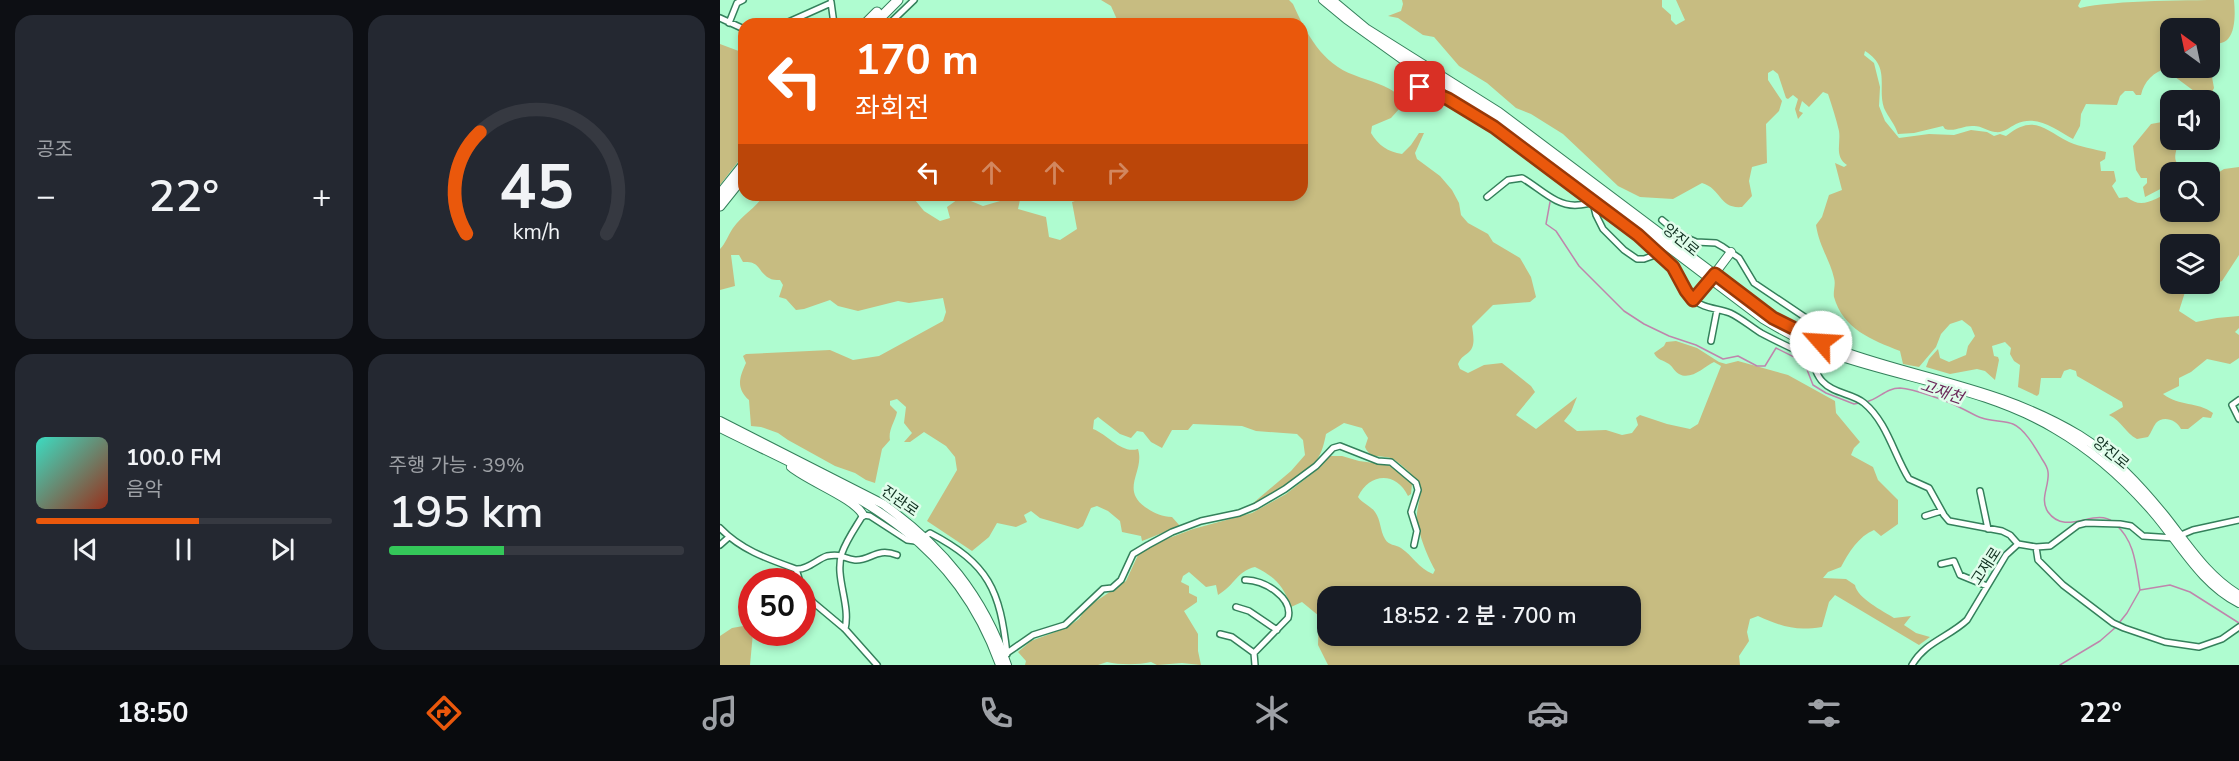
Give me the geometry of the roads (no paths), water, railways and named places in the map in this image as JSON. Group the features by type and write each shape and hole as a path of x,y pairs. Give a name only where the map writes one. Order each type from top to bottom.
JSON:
{"highway":[{"path":"871,18 890,0"},
{"path":"880,18 898,0"},
{"path":"720,194 738,172"},
{"path":"720,206 738,184"}],"main road":[{"name":"양진로","path":"1323,0 1388,50 1507,125 1712,277"},
{"name":"양진로","path":"1332,0 1375,34 1499,112 1712,277 1762,319 1806,343 1836,355 1987,399 2024,412 2055,429 2109,467 2209,572 2239,596"},
{"path":"1694,301 1731,252"},
{"name":"진관로","path":"720,421 883,504 957,571 990,622 1008,665"},
{"name":"진관로","path":"720,428 875,508 922,539 966,596 982,621 1000,665"},
{"path":"783,460 802,476 857,506 864,515"},
{"name":"양진로","path":"2177,537 2200,573 2239,603"}],"street":[{"path":"729,22 737,3 743,0"},
{"path":"895,18 914,0"},
{"path":"798,18 831,2 833,18"},
{"path":"720,18 738,26"},
{"path":"1408,100 1414,90 1420,87 1448,99 1494,127 1638,235 1673,267 1694,301 1734,315 1762,334 1806,355 1811,359 1820,379 1827,386 1864,403 1887,435 1909,479 1929,488 1947,519 1952,522 2005,532 2018,544"},
{"path":"1487,197 1508,180 1519,178 1559,201 1576,205 1593,202"},
{"path":"1593,202 1603,229 1624,250 1637,259 1658,254"},
{"path":"1662,219 1680,235 1696,242 1716,243 1731,252 1743,263 1754,284 1824,330"},
{"path":"1711,341 1717,310"},
{"path":"2239,400 2232,405 2239,419"},
{"path":"1007,653 1033,635 1065,625 1103,589 1112,588 1121,579 1133,554 1148,544 1202,521 1239,513 1256,506 1285,489 1316,466 1333,448 1340,446 1378,461 1391,462 1416,483 1418,490 1411,512 1417,531 1414,545"},
{"path":"1980,490 1988,529"},
{"path":"1925,516 1941,511"},
{"path":"844,629 848,616 841,577 841,555 852,532 864,515 870,516 907,540 922,539 930,533 970,558 988,580 998,598 1008,665"},
{"path":"2239,520 2193,530 2177,537 2144,536 2131,526 2120,524 2086,523 2078,525 2050,546 2036,547 2038,560 2063,585 2124,628 2164,642 2199,647 2222,639 2239,627"},
{"path":"720,528 752,553 793,568"},
{"path":"720,545 729,537"},
{"name":"고재로","path":"1912,665 1925,648 1960,627 1967,620 2006,555 2018,544 2036,547"},
{"path":"803,568 826,556 841,555 855,560 888,551 897,555"},
{"path":"1941,564 1954,561 1963,578 1987,586"},
{"path":"1245,580 1255,580 1266,584 1287,605 1289,616 1254,653"},
{"path":"816,605 844,629 877,665"},
{"path":"1236,607 1249,611 1277,630"},
{"path":"1220,634 1232,637 1254,653 1256,665"}],"waterway":[{"name":"고재천","path":"1550,202 1546,224 1556,231 1579,266 1624,311 1644,324 1696,345 1723,359 1738,356 1757,366 1765,366 1776,348 1804,362 1813,385 1854,404 1859,403"},
{"name":"고재천","path":"1866,402 1900,388 1940,399 1982,418 2013,424 2022,430 2044,462 2048,477 2044,502 2048,512 2055,519 2072,522 2106,518 2113,522"},
{"name":"고재천","path":"2116,525 2131,547 2140,590 2170,585 2190,592 2239,623"},
{"path":"2119,623 2140,590"},
{"path":"2060,665 2100,641 2116,627"}]}
